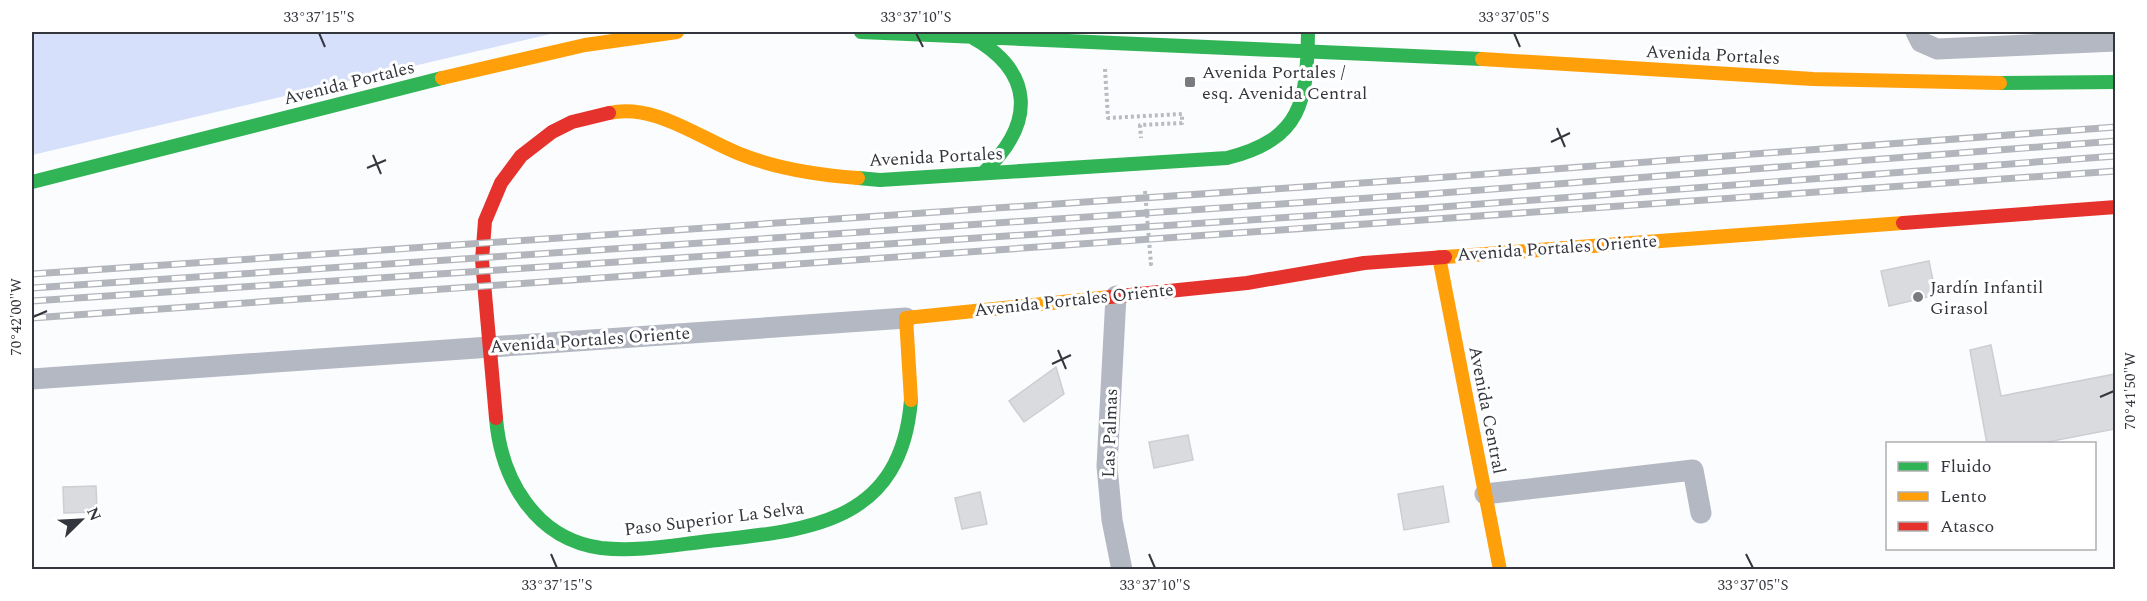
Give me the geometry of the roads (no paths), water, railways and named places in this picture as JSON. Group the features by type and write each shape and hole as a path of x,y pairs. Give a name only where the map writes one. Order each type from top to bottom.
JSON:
{"street":[{"name":"Avenida Portales","path":"32,182 484,67 585,45 677,32"},
{"name":"Avenida Portales","path":"861,32 1308,49 1870,82 2004,85 2115,82"},
{"path":"1308,32 1308,49"},
{"path":"969,35 994,48 1005,58 1020,93 1019,122 1015,137 1006,152 982,173"},
{"path":"1918,37 1937,49 2115,41"},
{"name":"Avenida Portales","path":"485,221 501,183 521,156 534,145 572,123 613,112 656,115 740,154 789,169 822,175 880,180 1227,158 1260,149 1285,131 1300,109 1308,72 1308,49"},
{"name":"Avenida Portales Oriente","path":"32,379 906,318 1247,283 1364,263 2115,207"},
{"name":"Paso Superior La Selva","path":"485,221 482,260 495,419 504,465 519,494 540,520 570,539 602,548 649,548 801,529 837,516 865,499 890,472 906,435 911,395 906,318"},
{"name":"Avenida Central","path":"1439,257 1500,570"},
{"name":"Las Palmas","path":"1116,296 1107,466 1112,520 1122,570"},
{"path":"1485,494 1693,470 1701,513"}],"railway":[{"path":"32,274 1420,179 2116,127"},
{"path":"32,288 1428,194 2116,141"},
{"path":"32,301 1428,208 2116,156"},
{"path":"32,318 2116,171"}],"place":[{"name":"Avenida Portales / esq. Avenida Central","path":"1190,82"},
{"name":"Jardín Infantil Girasol","path":"1918,297"}]}
